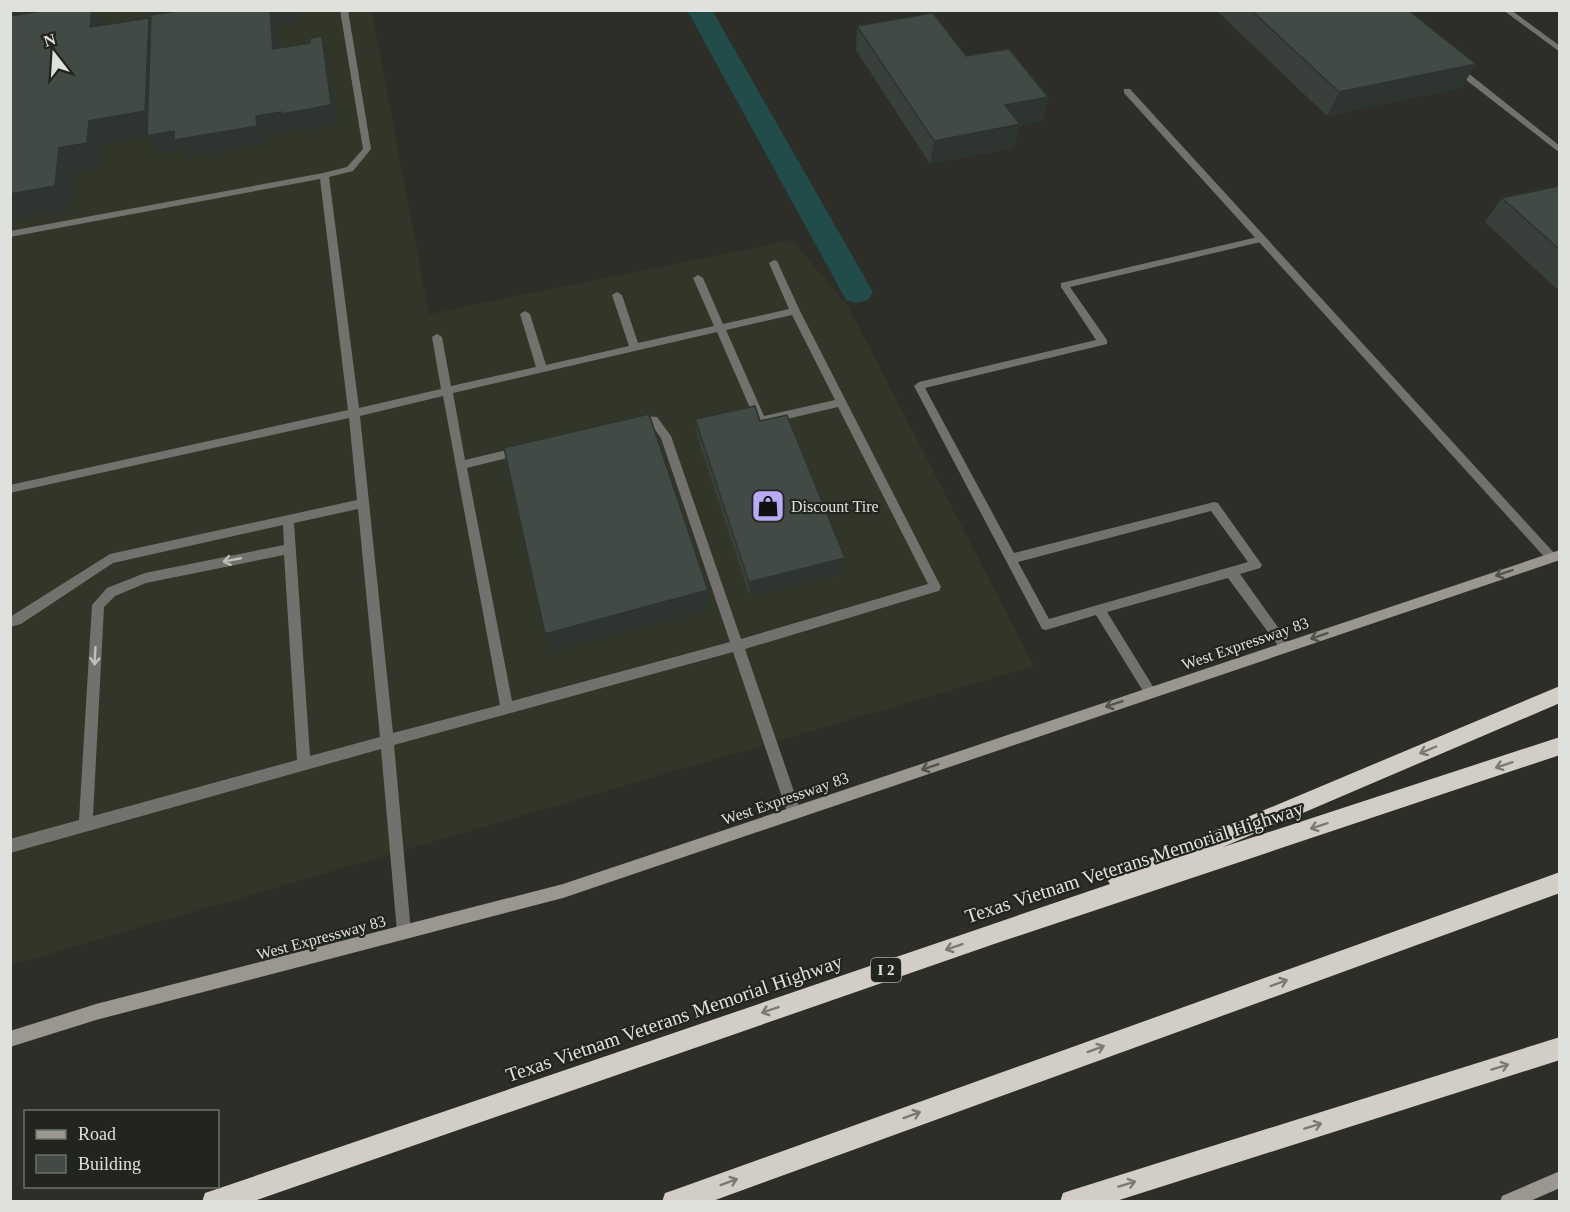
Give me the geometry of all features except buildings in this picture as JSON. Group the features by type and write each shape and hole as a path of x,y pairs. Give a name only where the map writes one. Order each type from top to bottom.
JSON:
{"highway":[{"path":"998,932 1560,694"},
{"name":"Texas Vietnam Veterans Memorial Highway","path":"214,1202 998,932 1560,746"},
{"path":"674,1202 1560,882"},
{"path":"1072,1202 1560,1048"}],"main road":[{"name":"West Expressway 83","path":"10,1039 96,1012 563,891 1555,556"},
{"path":"1508,1202 1560,1179"}],"street":[{"path":"10,234 324,176 350,169 367,149 344,10"},
{"path":"1506,10 1560,50"},
{"path":"1451,64 1560,151"},
{"path":"1127,91 1555,556"},
{"path":"324,176 354,413 404,932"},
{"path":"1011,559 1214,506 1256,565 1046,625 919,386 1103,342 1064,285 1262,239"},
{"path":"10,846 737,646 936,587 795,311 774,263"},
{"path":"698,278 761,421 842,402"},
{"path":"617,295 635,348"},
{"path":"10,489 354,413 795,311"},
{"path":"525,314 542,369"},
{"path":"437,336 507,709"},
{"path":"620,428 653,420 666,436 794,812"},
{"path":"461,465 529,449"},
{"path":"10,622 17,620 110,559 363,503"},
{"path":"288,520 304,764"},
{"path":"86,825 98,605 111,592 145,578 290,549"},
{"path":"1231,572 1286,647"},
{"path":"1099,609 1150,692"}],"shaded area":[{"path":"11,11 372,11 429,314 792,240 849,308 1034,666 11,965"}],"waterway":[{"path":"699,10 857,292"}],"place":[{"name":"Discount Tire","path":"768,506"}]}
